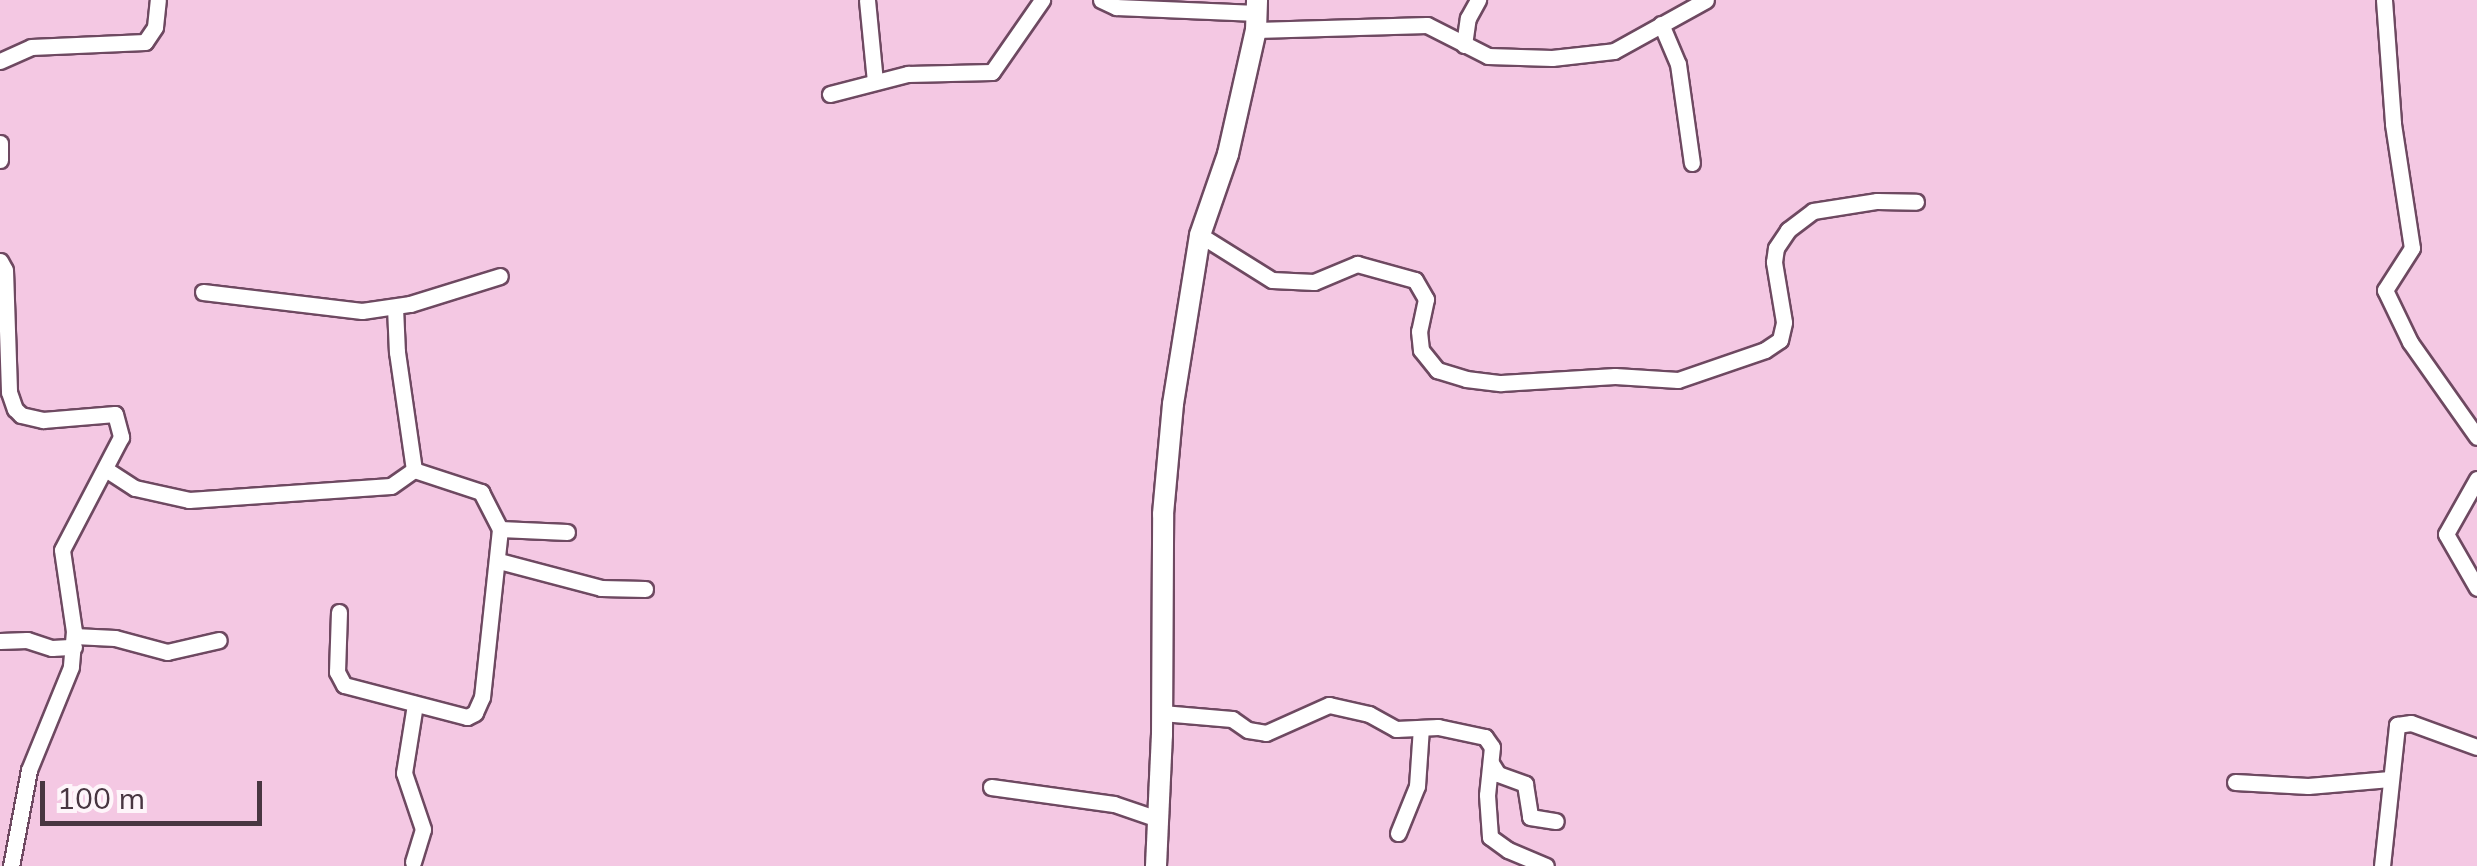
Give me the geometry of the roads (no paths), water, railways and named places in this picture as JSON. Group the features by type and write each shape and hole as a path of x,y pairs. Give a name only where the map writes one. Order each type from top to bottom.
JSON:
{"street":[{"path":"0,60 31,47 146,42 155,27 158,0"},
{"path":"867,0 874,81"},
{"path":"830,94 908,74 992,72 1042,0"},
{"path":"1101,0 1116,7 1428,25 1488,56 1518,59 1597,55 1706,0"},
{"path":"1464,45 1468,18 1478,0"},
{"path":"2384,0 2393,124 2412,248 2385,290 2410,342 2477,437"},
{"path":"1156,866 1163,514 1173,404 1200,234 1228,154 1256,14"},
{"path":"1662,24 1678,64 1692,162"},
{"path":"0,143 0,160"},
{"path":"1200,234 1272,280 1314,282 1356,264 1416,280 1426,299 1419,331 1421,350 1437,370 1466,379 1501,383 1615,376 1664,380 1706,371 1780,340 1784,322 1776,248 1788,230 1813,211 1877,201 1916,202"},
{"path":"0,260 5,270 11,401 20,416 43,420 115,414 121,437 62,550 74,642 55,714 29,770 11,866"},
{"path":"203,292 362,311 396,306 500,276"},
{"path":"396,306 397,352 414,470"},
{"path":"107,470 135,488 189,500 391,486 414,470"},
{"path":"340,612 338,672 344,686 468,716 475,713 482,697 500,529 477,488 414,470"},
{"path":"2477,479 2446,534 2450,547 2477,588"},
{"path":"500,529 567,532"},
{"path":"499,561 602,588 645,589"},
{"path":"0,641 27,640 52,648 115,638 167,652 220,640"},
{"path":"413,862 423,829 404,773 415,704"},
{"path":"1162,713 1232,719 1257,733 1329,705 1369,714 1396,729 1452,729 1485,738 1492,746 1487,826 1490,837 1507,858 1546,866"},
{"path":"2382,866 2395,729 2401,722 2477,747"},
{"path":"1398,833 1417,786 1421,728"},
{"path":"1491,762 1498,774 1526,784 1530,816 1556,821"},
{"path":"2235,782 2308,786 2390,779"},
{"path":"991,787 1114,804 1158,818"}]}
